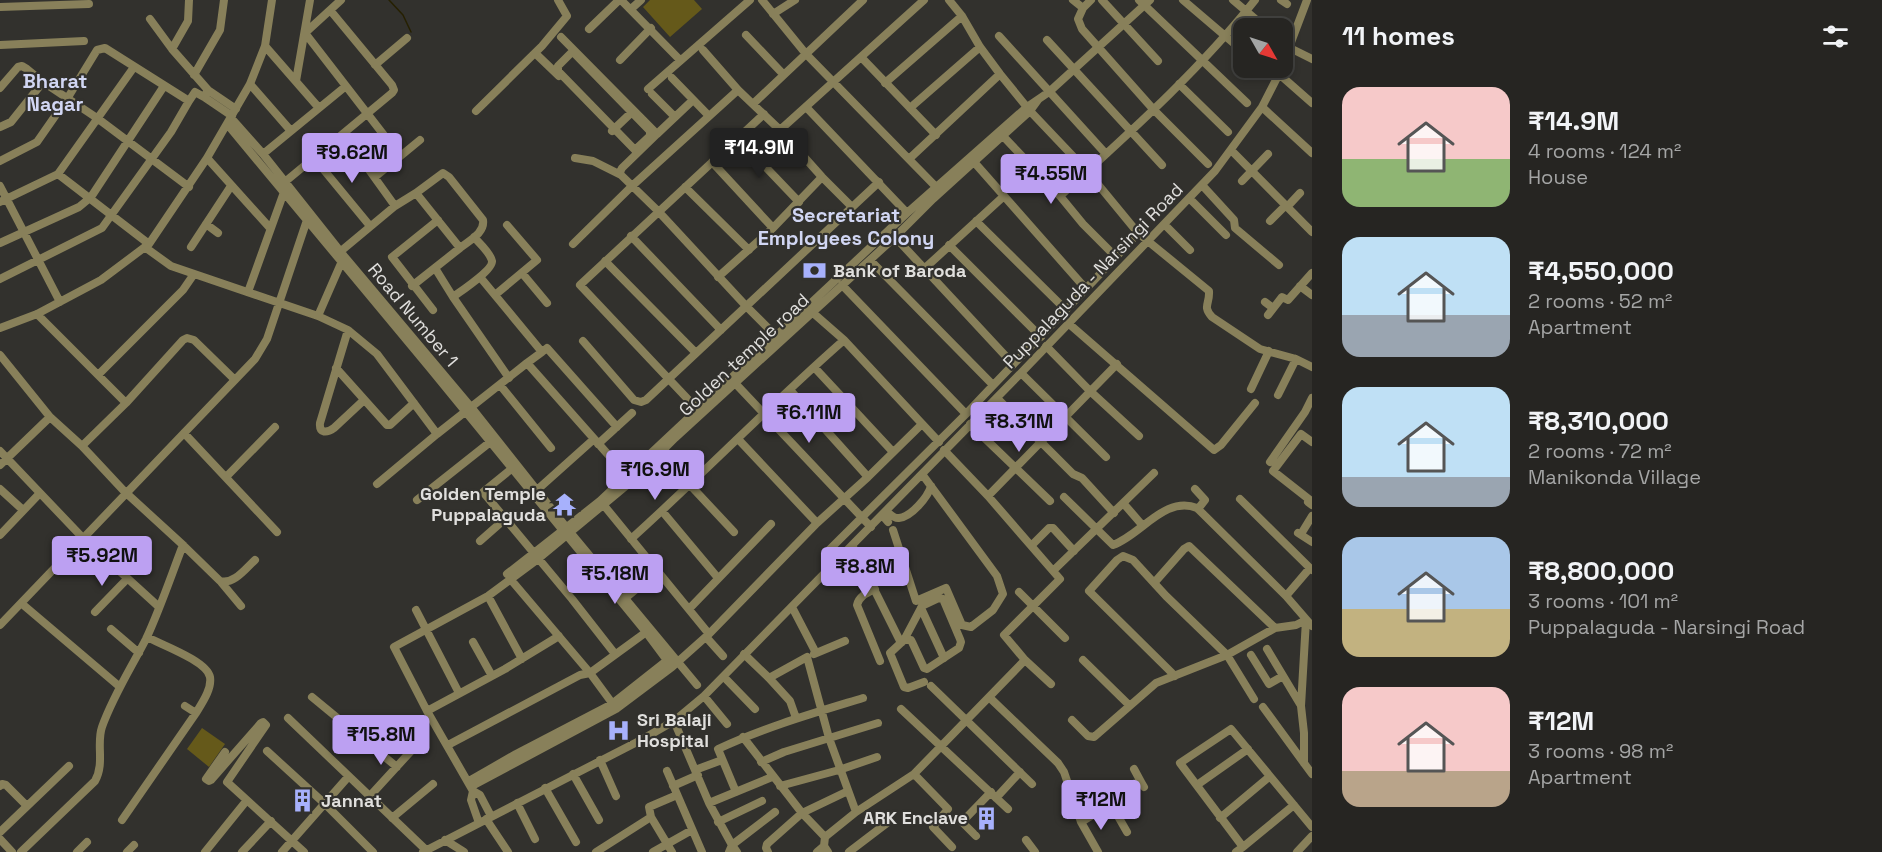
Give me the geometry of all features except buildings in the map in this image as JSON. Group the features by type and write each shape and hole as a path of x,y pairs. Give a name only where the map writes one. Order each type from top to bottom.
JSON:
{"street":[{"path":"172,50 188,21 189,0"},
{"path":"194,75 219,30 224,0"},
{"path":"0,328 37,314 101,280 147,246 189,187 232,117 249,84 265,46 272,0"},
{"path":"296,81 310,0"},
{"path":"305,33 341,0"},
{"path":"476,111 535,53 567,16 558,0"},
{"path":"589,29 620,0 651,28 680,60"},
{"path":"631,9 640,0"},
{"path":"675,117 650,92 680,60 750,0"},
{"path":"762,0 806,54 938,190"},
{"path":"773,15 795,0"},
{"path":"753,104 863,0"},
{"path":"780,130 924,0"},
{"path":"949,0 962,16 980,47 1028,109 1087,171 1138,233 1209,291 1207,312 1260,349 1296,359 1312,367"},
{"path":"1073,0 1083,8"},
{"path":"1091,0 1083,8 1078,19 1079,24 1153,110 1208,164"},
{"path":"1102,0 1158,61"},
{"path":"1183,0 1233,42"},
{"path":"1233,0 1254,18"},
{"path":"1060,196 1179,84 1255,0"},
{"name":"Puppalaguda - Narsingi Road","path":"1293,40 1307,0"},
{"path":"1145,2 1247,103"},
{"name":"Golden temple road","path":"778,338 843,285 895,237 938,190 1124,24 1145,2"},
{"path":"6,5 89,4"},
{"path":"285,182 344,135 394,90 330,10"},
{"path":"885,82 962,16"},
{"path":"150,20 206,93 232,117"},
{"path":"620,60 651,28"},
{"path":"305,33 390,143 388,155 369,169"},
{"path":"746,35 783,74"},
{"path":"999,36 1106,154"},
{"path":"561,37 657,134"},
{"path":"375,65 407,38"},
{"path":"0,45 84,40"},
{"path":"1047,40 1162,165"},
{"path":"265,46 319,108"},
{"path":"910,108 980,47"},
{"path":"0,161 37,142 100,48 105,48 189,101"},
{"path":"703,50 738,90 780,130 852,207"},
{"path":"1293,50 1312,59"},
{"path":"535,53 635,152"},
{"path":"592,108 557,69 571,53 574,53 651,132 622,168 621,175"},
{"path":"861,57 936,135"},
{"path":"0,88 22,66 97,118 189,187"},
{"path":"3,201 58,174 134,67"},
{"path":"909,159 1000,74"},
{"path":"672,78 709,116"},
{"name":"Puppalaguda - Narsingi Road","path":"424,851 641,740 674,721 704,696 997,398 1202,185 1262,107 1276,78"},
{"path":"1289,78 1312,103"},
{"path":"0,127 11,122 43,82"},
{"path":"249,84 291,131"},
{"path":"1179,84 1228,132"},
{"path":"0,243 79,207 91,197 164,86"},
{"path":"263,154 346,86"},
{"path":"573,244 632,186 738,90"},
{"path":"0,279 102,228 152,160 195,92 206,93"},
{"path":"635,152 693,100"},
{"path":"806,107 907,213"},
{"path":"1262,107 1312,153"},
{"name":"Golden temple road","path":"427,711 394,647 488,596 602,503 668,443 907,213 974,162 1028,109"},
{"path":"614,130 632,112"},
{"path":"700,412 580,285 764,114"},
{"name":"Road Number 1","path":"232,117 566,532"},
{"name":"Road Number 1","path":"232,117 284,192 468,409"},
{"path":"344,135 395,206"},
{"path":"1002,135 1116,257"},
{"path":"738,138 799,202"},
{"path":"375,177 420,140"},
{"path":"1231,150 1312,232"},
{"path":"1242,181 1268,154"},
{"path":"207,158 270,228"},
{"path":"575,158 593,161 621,175 778,338"},
{"path":"314,159 370,226"},
{"path":"712,162 773,228"},
{"path":"974,162 1086,289"},
{"path":"58,174 91,197 171,266 318,316 348,330 377,354 437,434"},
{"path":"341,251 395,206 440,174 446,174 483,220 482,231 412,286"},
{"path":"718,277 773,228 822,177"},
{"path":"583,341 637,402 646,400 879,182"},
{"path":"1202,185 1234,220 1235,228 1279,265"},
{"path":"0,186 3,201 24,232 60,302"},
{"path":"191,248 231,186"},
{"path":"685,187 749,250"},
{"path":"248,292 284,192"},
{"path":"416,192 460,248"},
{"path":"1270,221 1300,193"},
{"path":"925,268 1004,196"},
{"path":"1189,198 1226,235"},
{"path":"1,621 21,603 255,359 267,339 308,220"},
{"path":"433,310 412,286 392,257 438,220"},
{"path":"976,221 1066,310"},
{"path":"206,224 219,233"},
{"path":"1164,224 1190,249"},
{"path":"495,295 537,260 507,225"},
{"path":"828,551 1041,338 1138,233"},
{"path":"631,236 722,330"},
{"path":"453,297 491,266 489,255 474,237"},
{"path":"895,237 1013,364"},
{"path":"949,245 1041,338"},
{"path":"870,260 993,385"},
{"path":"318,316 342,261"},
{"path":"605,261 696,353"},
{"path":"435,268 509,378"},
{"path":"522,273 547,303"},
{"path":"1265,302 1270,311 1282,296 1288,300 1312,273"},
{"path":"98,375 183,290 194,274"},
{"path":"480,277 542,352"},
{"path":"843,285 966,414"},
{"path":"1300,286 1312,295"},
{"path":"812,312 844,340 939,442"},
{"path":"37,314 126,403"},
{"path":"1068,323 1214,450 1221,445 1255,403"},
{"path":"348,330 320,423 321,431 329,432 364,400"},
{"path":"82,446 187,338 194,340 235,380"},
{"path":"631,539 844,340"},
{"path":"1046,346 1139,436"},
{"path":"377,484 468,409 548,348 617,427"},
{"path":"1251,389 1269,351"},
{"path":"0,355 50,417 82,446 126,493 183,544 241,606"},
{"path":"1278,395 1296,359"},
{"path":"527,363 627,476"},
{"path":"988,496 1117,364"},
{"path":"814,367 892,452"},
{"path":"336,368 388,425 414,403"},
{"path":"1021,373 1106,457"},
{"path":"733,381 871,527"},
{"path":"500,385 551,448"},
{"path":"790,390 868,477"},
{"path":"997,398 1073,474 1082,478 1114,513"},
{"path":"1270,462 1305,412 1312,398"},
{"path":"537,490 632,413"},
{"path":"0,465 50,417"},
{"path":"471,786 516,754 614,707 708,636 817,523 922,424"},
{"path":"970,424 1050,501"},
{"path":"227,476 274,427"},
{"path":"184,432 278,532"},
{"path":"1312,442 1301,434 1273,471 1310,500 1308,502 1312,505"},
{"path":"738,439 817,523"},
{"path":"417,500 493,440"},
{"path":"668,443 693,483 734,531"},
{"name":"Golden temple road","path":"602,503 627,476 668,443"},
{"path":"944,450 1059,575 1060,581 1004,635 1025,660 1051,684"},
{"path":"0,451 84,538 159,607"},
{"path":"514,467 483,492 615,654"},
{"name":"Road Number 1","path":"514,467 537,490 566,532"},
{"path":"1054,570 1154,473"},
{"path":"884,513 891,526 916,602 946,588 962,625 971,627 993,610 1003,594 997,576 922,474"},
{"path":"884,513 901,518 925,499 931,486"},
{"path":"0,489 23,510"},
{"path":"1195,489 1205,500 1198,509"},
{"path":"0,534 40,493"},
{"path":"1064,497 1113,545 1172,506 1185,504 1198,509 1286,596 1309,623 1301,706 1304,763"},
{"path":"1240,499 1311,569 1286,596"},
{"path":"602,503 689,609 723,656"},
{"path":"1124,504 1143,526"},
{"path":"662,511 718,578"},
{"path":"1312,516 1299,534 1312,542"},
{"path":"480,541 506,519"},
{"path":"689,609 771,524"},
{"path":"1032,545 1049,528 1053,528 1074,551"},
{"path":"566,532 673,662 697,685"},
{"path":"21,852 96,781 101,765 101,729 147,637 183,544"},
{"path":"852,545 903,641"},
{"path":"1154,583 1189,546 1275,628"},
{"path":"1175,676 1089,591 1117,560 1124,556 1132,560 1227,655 1254,699"},
{"path":"220,581 225,583 232,580 255,560"},
{"path":"623,600 658,572"},
{"path":"509,577 590,673 614,707"},
{"path":"95,612 127,579"},
{"path":"875,589 864,594 857,605 880,661"},
{"path":"1019,592 1065,638"},
{"path":"488,596 522,659"},
{"path":"903,641 911,640 924,669 959,648 961,642 943,599 936,599 921,608 903,641 891,652 890,656 903,686 908,688 927,684 1032,784"},
{"path":"21,603 120,687"},
{"path":"792,607 816,653"},
{"path":"921,608 944,658"},
{"path":"416,610 459,693"},
{"path":"1072,720 1094,738 1156,683 1227,655 1275,628 1309,623"},
{"path":"111,629 138,653"},
{"path":"448,746 580,675 590,673 648,630"},
{"path":"486,819 480,795 471,786 427,711 559,636"},
{"path":"122,820 203,702 209,686 210,678 201,664 147,637"},
{"path":"770,678 807,657 845,641"},
{"path":"473,642 492,676"},
{"path":"1267,649 1301,706"},
{"path":"744,654 790,701 796,718"},
{"path":"1251,655 1269,684 1283,676"},
{"path":"807,657 829,738 856,812"},
{"path":"817,852 826,847 856,812 914,774 1025,660"},
{"path":"1083,660 1129,705"},
{"path":"724,676 755,709"},
{"path":"704,696 727,724"},
{"path":"312,697 397,767"},
{"path":"736,792 718,749 743,737 796,718 863,698"},
{"path":"990,698 1058,763 1064,772 1082,822 1098,852"},
{"path":"185,706 196,712"},
{"path":"1263,707 1312,774"},
{"path":"901,709 1008,809"},
{"path":"288,718 424,851"},
{"path":"674,721 732,850 775,812"},
{"path":"225,752 206,779 208,781 261,723 266,725 227,782 304,852"},
{"path":"761,762 784,752 878,723"},
{"path":"1294,805 1239,849 1220,818 1180,763 1231,729 1269,777 1294,805 1312,827"},
{"path":"743,737 826,847"},
{"path":"1197,785 1248,749"},
{"path":"369,797 412,750"},
{"path":"267,751 373,852"},
{"path":"780,786 840,770 877,757"},
{"path":"600,760 616,795"},
{"path":"673,786 722,760"},
{"path":"0,832 69,766"},
{"path":"1082,822 1114,802 1113,798 1116,793 1137,782 1143,784 1134,769"},
{"path":"667,771 702,852"},
{"path":"976,836 962,822 1020,772"},
{"path":"573,774 599,820"},
{"path":"914,774 948,809 933,827 952,847"},
{"path":"282,852 348,777"},
{"path":"710,803 772,777"},
{"path":"1220,818 1269,777"},
{"path":"392,818 433,784"},
{"path":"0,786 6,785 27,806"},
{"path":"471,786 471,800 507,852"},
{"path":"545,788 576,842"},
{"path":"765,851 767,844 802,813 848,791"},
{"path":"672,852 651,817 649,807 677,795"},
{"path":"205,852 247,800"},
{"path":"718,822 762,801"},
{"path":"517,803 535,839"},
{"path":"1111,804 1127,832"},
{"path":"596,852 651,817"},
{"path":"242,852 271,821"},
{"path":"849,852 887,823"},
{"path":"653,852 692,830"},
{"path":"1297,852 1312,836"},
{"path":"0,839 12,852"},
{"path":"445,840 464,852"},
{"path":"1026,840 1035,852"},
{"path":"77,852 87,842"},
{"path":"127,852 134,844"}],"shaded area":[{"path":"650,0 694,0 702,9 670,37 643,7"},
{"path":"202,728 225,744 209,767 187,749"}],"waterway":[{"path":"389,0 403,15 411,32"}],"place":[{"name":"Bank of Baroda","path":"815,271"},
{"name":"Golden Temple Puppalaguda","path":"564,504"},
{"name":"Sri Balaji Hospital","path":"619,730"},
{"name":"Jannat","path":"303,801"},
{"name":"ARK Enclave","path":"986,818"}],"district":[{"name":"Bharat Nagar","path":"55,92"},
{"name":"Secretariat Employees Colony","path":"846,226"}]}
